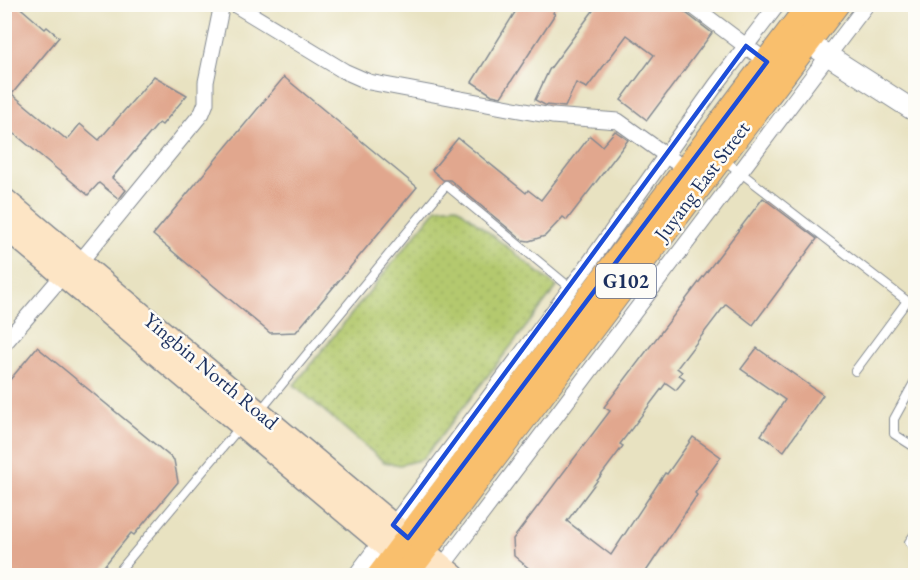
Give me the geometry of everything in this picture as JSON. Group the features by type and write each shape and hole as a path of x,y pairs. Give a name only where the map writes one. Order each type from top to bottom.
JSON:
{"highway":[{"name":"Juyang East Street","path":"414,557 579,294 676,162 767,62 811,4"},
{"name":"Juyang East Street","path":"414,557 730,164 817,49 836,4"},
{"name":"G102","path":"380,576 414,557"}],"main road":[{"name":"Yingbin North Road","path":"4,199 71,268 414,557"},
{"name":"Yingbin North Road","path":"4,226 71,268"}],"street":[{"path":"4,344 202,113 206,103 206,82 222,4"},
{"path":"234,4 344,70 369,82 552,116 618,121 676,162 746,46 778,4"},
{"path":"690,4 767,62"},
{"path":"867,4 817,49 915,112"},
{"path":"355,576 414,557"}],"lane":[{"path":"730,164 907,301 855,371"},
{"path":"116,576 446,185 579,294"},
{"path":"915,379 894,419 894,434 915,448"},
{"path":"915,532 909,542 915,551"}],"highlighted area":[{"path":"746,46 767,62 408,538 393,525"}],"green space":[{"path":"456,206 557,287 423,459 400,465 384,462 294,385 437,208"}],"building":[{"path":"4,4 16,4 45,29 47,27 59,37 12,94 67,140 80,124 99,140 154,76 187,95 162,125 159,123 112,178 126,190 119,199 99,183 88,195 4,125"},
{"path":"520,4 558,4 553,13 555,14 501,97 492,95 472,82"},
{"path":"598,4 674,4 712,33 647,120 621,100 654,55 627,35 587,88 576,83 565,107 545,105 535,100 549,70"},
{"path":"284,77 417,187 296,332 270,333 153,235"},
{"path":"615,131 628,140 567,220 563,217 545,236 529,241 522,240 450,180 443,180 432,170 458,138 526,193 528,190 541,200 590,136 602,146"},
{"path":"763,198 817,239 753,325 726,304 677,368 682,372 679,375 685,379 676,390 666,383 620,444 623,446 567,521 611,555 665,473 667,474 693,437 721,457 695,493 697,495 643,576 538,576 514,556 513,539 610,411 604,407"},
{"path":"37,347 174,460 178,482 134,535 131,533 96,576 4,576 4,387"},
{"path":"757,348 823,395 784,451 761,435 785,400 741,369"}]}
